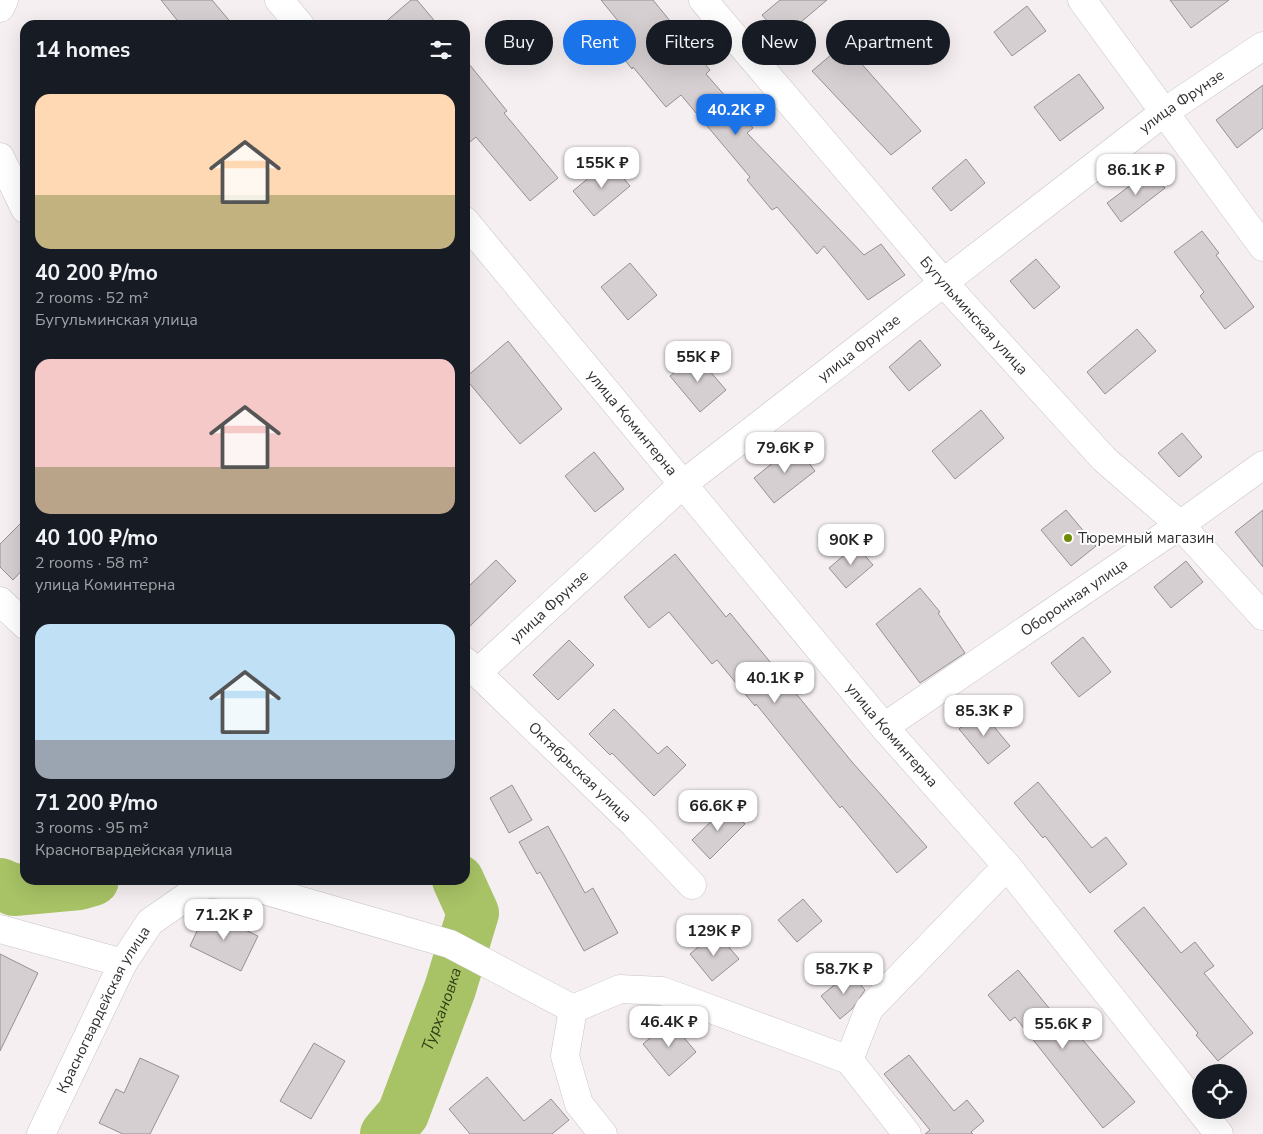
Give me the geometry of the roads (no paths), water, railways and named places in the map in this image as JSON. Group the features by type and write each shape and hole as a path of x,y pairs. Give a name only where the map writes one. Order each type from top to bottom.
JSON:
{"street":[{"path":"0,8 4,0"},
{"path":"279,0 296,20"},
{"name":"Бугульминская улица","path":"703,0 943,282 1104,459 1180,525 1263,616"},
{"path":"1082,0 1263,247"},
{"name":"улица Фрунзе","path":"471,667 683,484 1163,113 1263,46"},
{"path":"0,139 20,162"},
{"path":"0,157 20,199"},
{"name":"улица Коминтерна","path":"470,227 884,727 1007,866 1219,1134"},
{"name":"Оборонная улица","path":"884,727 1180,525 1263,465"},
{"path":"0,601 20,620"},
{"name":"Октябрьская улица","path":"471,667 634,824 692,885"},
{"path":"849,1060 869,1009 1007,866"},
{"name":"Красногвардейская улица","path":"41,1134 123,963 150,922 200,885"},
{"name":"Красногвардейская улица","path":"233,885 253,887 450,944 573,1009"},
{"path":"0,929 123,963"},
{"path":"603,1134 578,1104 565,1056 573,1009 620,989 662,991 849,1060 907,1134"}],"waterway":[{"name":"Турхановка","path":"0,884 14,890 68,885"},
{"name":"Турхановка","path":"386,1134 403,1114 450,989 473,913 460,885"}],"place":[{"name":"Тюремный магазин","path":"1068,538"}]}
